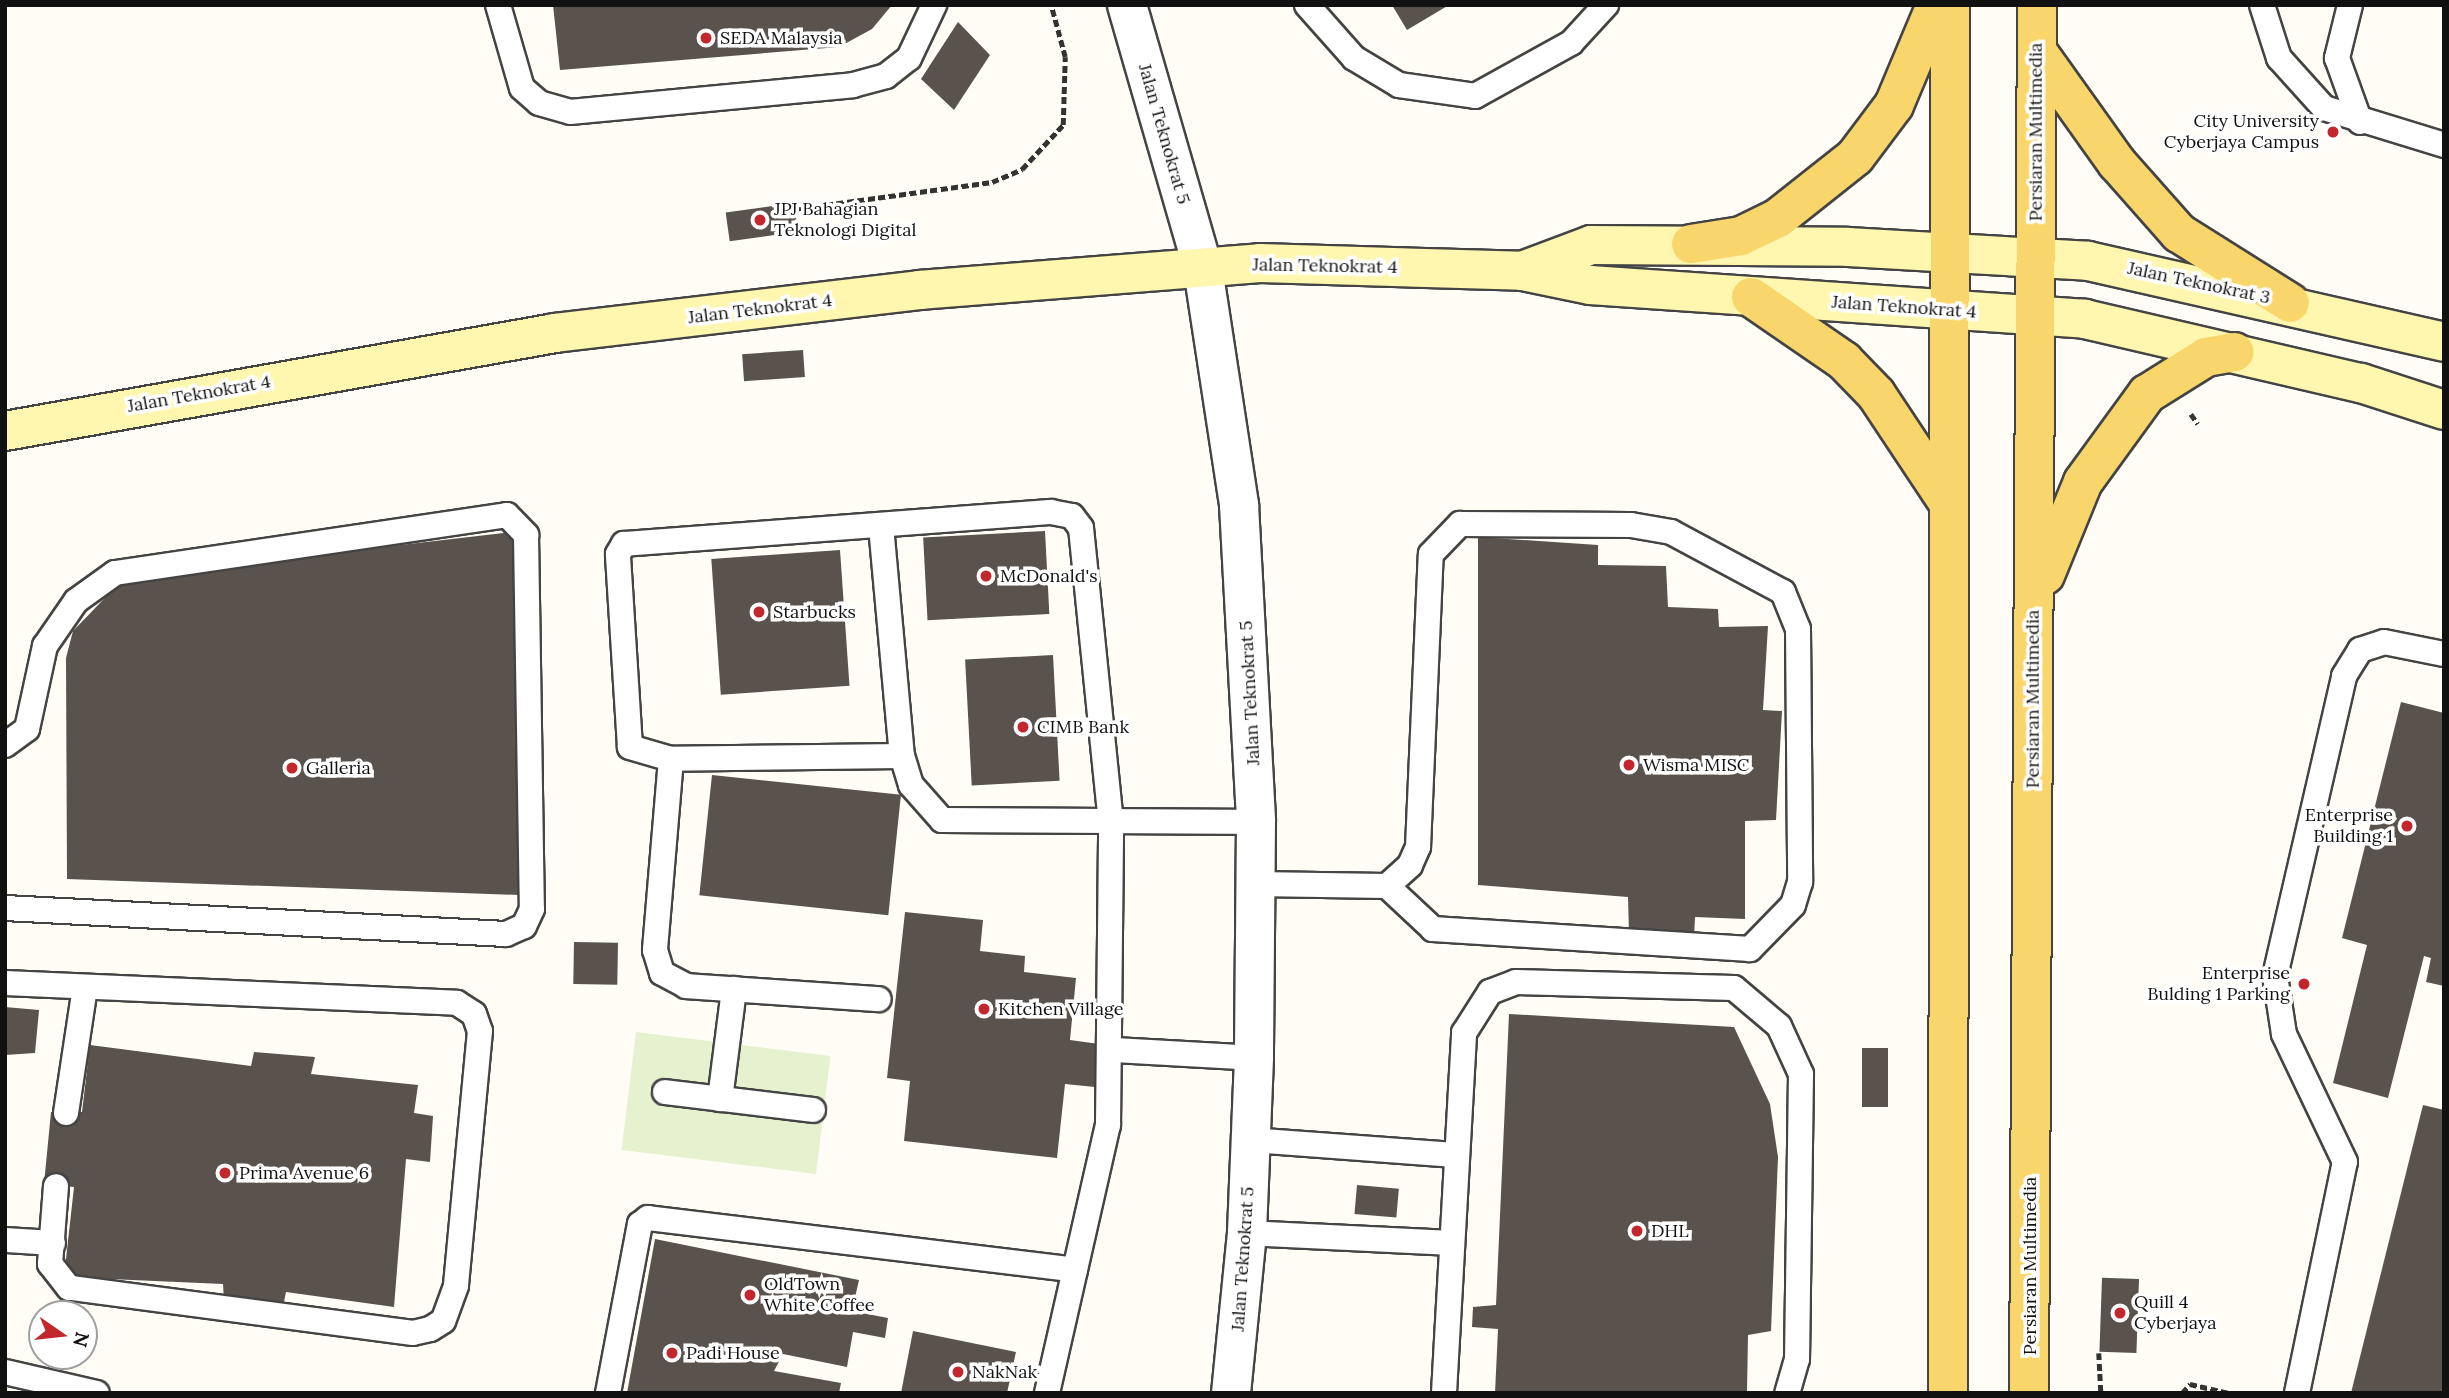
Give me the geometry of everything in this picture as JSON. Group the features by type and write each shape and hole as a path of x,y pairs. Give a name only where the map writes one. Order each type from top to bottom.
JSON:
{"main road":[{"path":"1691,244 1741,236 1778,219 1855,156 1894,105 1936,5"},
{"path":"1948,1393 1950,5"},
{"name":"Persiaran Multimedia","path":"2029,1393 2037,5"},
{"path":"2037,51 2117,163 2179,233 2290,303"},
{"path":"1751,297 1803,329 1868,386 1949,504"},
{"path":"2034,609 2059,531 2116,431 2162,379 2206,357 2235,352"}],"street":[{"name":"Jalan Teknokrat 5","path":"1127,5 1203,269 1239,505 1256,822 1254,1058 1247,1233 1231,1393"},
{"name":"Jalan Teknokrat 4","path":"1522,271 1591,245 1691,244 1949,253"},
{"name":"Jalan Teknokrat 3","path":"1949,253 2035,258 2130,268 2290,303 2444,342"},
{"name":"Jalan Teknokrat 4","path":"5,432 555,333 919,290 1260,263 1522,271 1590,285 2035,315"},
{"path":"2035,315 2085,319 2235,352 2444,410"}],"lane":[{"path":"498,5 522,88 539,103 570,112 852,85 886,76 909,58 934,5"},
{"path":"1307,5 1354,58 1399,85 1475,96 1571,43 1605,5"},
{"path":"2262,5 2266,31 2300,87 2324,108 2360,122 2444,145"},
{"path":"2350,5 2337,58 2360,122"},
{"path":"902,756 671,760 631,747 618,554 624,544 1051,512 1072,516 1081,527 1111,821 1113,1050 1108,1125 1047,1393"},
{"path":"5,745 27,729 45,646 76,601 115,573 507,515 526,535 532,909 524,926 506,934 5,908"},
{"path":"1255,884 1387,886 1433,929 1750,949 1793,905 1800,882 1798,629 1783,592 1671,532 1631,524 1460,524 1431,554 1418,847 1410,865 1387,886"},
{"path":"881,526 902,756 911,785 943,820 1256,822"},
{"path":"2297,1393 2345,1162 2284,1034 2275,976 2344,676 2360,650 2384,642 2444,654"},
{"path":"671,760 655,950 662,973 685,986 879,999"},
{"path":"1444,1393 1464,1032 1490,992 1516,982 1734,988 1758,1005 1779,1026 1801,1074 1797,1359 1787,1393"},
{"path":"5,983 457,1003 474,1014 480,1031 457,1286 443,1321 412,1333 83,1294 57,1279 53,1243 56,1186"},
{"path":"66,1113 85,987"},
{"path":"720,1099 734,989"},
{"path":"1113,1050 1254,1058"},
{"path":"665,1092 813,1110"},
{"path":"1251,1140 1456,1156"},
{"path":"608,1393 640,1224 648,1218 1075,1270"},
{"path":"1247,1233 1451,1243"},
{"path":"5,1240 53,1243"},
{"path":"5,1372 30,1385 97,1393"}],"path":[{"path":"795,209 992,181 1022,169 1063,125 1066,57 1051,5"},
{"path":"2099,1353 2101,1393"},
{"path":"2182,1393 2190,1384 2229,1393"}],"green space":[{"path":"636,1032 831,1056 816,1174 621,1150"}],"building":[{"name":"SEDA Malaysia","path":"553,5 892,5 872,29 839,47 560,70"},
{"path":"1392,5 1449,5 1407,30"},
{"path":"958,22 990,55 954,110 921,79"},
{"path":"794,203 798,232 730,241 726,213"},
{"path":"803,350 805,377 744,381 742,354"},
{"name":"McDonald's","path":"1045,531 1049,614 928,620 923,537"},
{"name":"Galleria","path":"513,532 519,895 67,879 66,658 73,631 125,577"},
{"name":"Wisma MISC","path":"1478,537 1598,545 1598,565 1666,566 1668,607 1718,609 1719,627 1768,626 1763,710 1782,711 1776,820 1745,821 1745,919 1695,917 1694,938 1629,934 1628,897 1478,885"},
{"path":"840,550 849,686 721,695 711,559"},
{"path":"1053,655 1060,781 972,785 965,660"},
{"name":"Enterprise Building 1","path":"2401,702 2444,713 2444,986 2426,982 2431,958 2424,956 2388,1098 2333,1083 2367,945 2342,938"},
{"path":"712,775 901,795 888,915 699,895"},
{"name":"Kitchen Village","path":"905,912 983,920 980,951 1025,956 1024,972 1076,978 1070,1040 1099,1044 1095,1087 1065,1084 1057,1158 904,1141 910,1081 887,1078"},
{"path":"574,942 618,943 617,985 573,984"},
{"path":"5,1007 39,1010 35,1053 5,1055"},
{"name":"DHL","path":"1509,1014 1734,1027 1770,1104 1778,1157 1771,1331 1748,1335 1747,1393 1495,1393 1498,1329 1472,1327 1473,1307 1496,1305"},
{"name":"Prima Avenue 6","path":"90,1045 251,1066 254,1052 315,1057 311,1074 418,1085 414,1113 433,1116 430,1162 406,1159 394,1307 286,1292 283,1307 224,1301 223,1284 64,1277 74,1187 44,1184 51,1112 82,1112"},
{"path":"1862,1048 1888,1048 1888,1107 1862,1107"},
{"path":"2423,1105 2444,1110 2444,1393 2351,1393"},
{"path":"1357,1185 1399,1189 1396,1218 1354,1214"},
{"name":"OldTown White Coffee","path":"655,1239 859,1280 852,1311 888,1318 885,1338 853,1332 847,1367 783,1354 774,1371 841,1383 839,1393 627,1393"},
{"path":"2102,1278 2139,1279 2136,1353 2099,1352"},
{"name":"NakNak","path":"913,1331 1016,1352 1007,1393 901,1393"}],"place":[{"name":"SEDA Malaysia","path":"706,38"},
{"name":"City University Cyberjaya Campus","path":"2333,132"},
{"name":"JPJ Bahagian Teknologi Digital","path":"760,220"},
{"name":"McDonald's","path":"986,576"},
{"name":"Starbucks","path":"759,612"},
{"name":"CIMB Bank","path":"1023,727"},
{"name":"Wisma MISC","path":"1629,765"},
{"name":"Galleria","path":"292,768"},
{"name":"Enterprise Building 1","path":"2407,826"},
{"name":"Enterprise Bulding 1 Parking","path":"2304,984"},
{"name":"Kitchen Village","path":"984,1009"},
{"name":"Prima Avenue 6","path":"225,1173"},
{"name":"DHL","path":"1637,1231"},
{"name":"OldTown White Coffee","path":"750,1295"},
{"name":"Quill 4 Cyberjaya","path":"2120,1313"},
{"name":"Padi House","path":"672,1353"},
{"name":"NakNak","path":"958,1372"}]}
